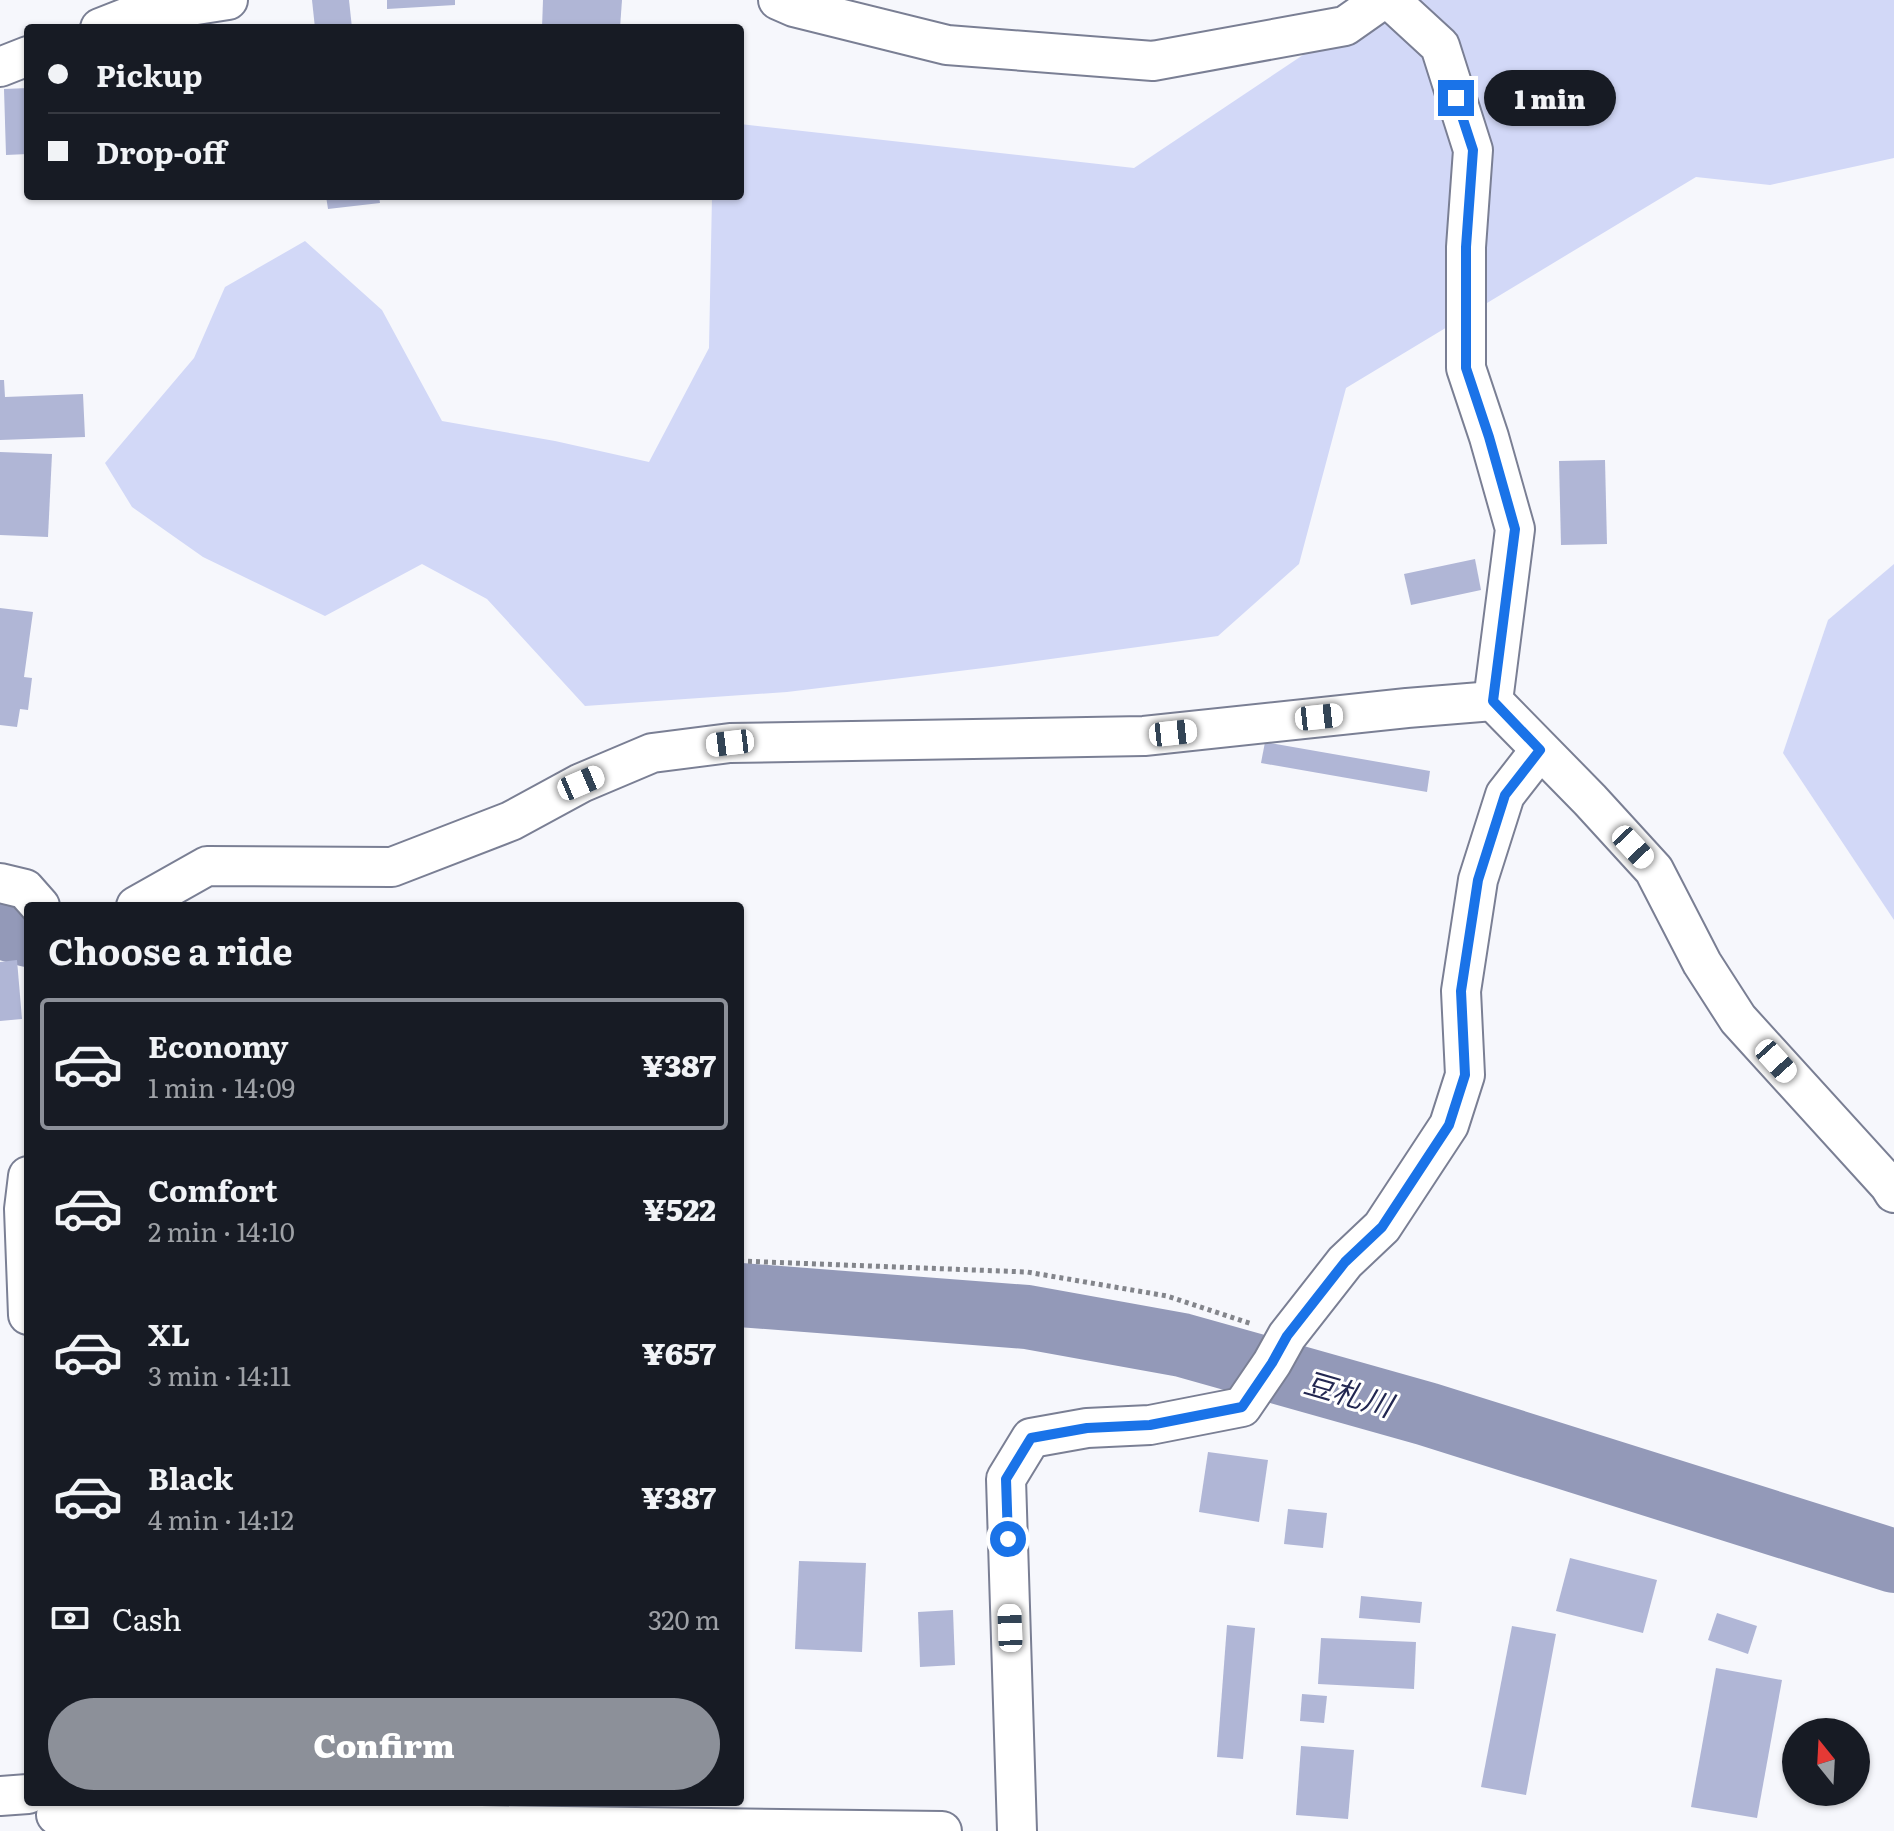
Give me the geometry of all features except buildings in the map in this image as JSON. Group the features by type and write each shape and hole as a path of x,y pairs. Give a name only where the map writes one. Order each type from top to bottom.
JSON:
{"street":[{"path":"110,24 133,15 228,0"},
{"path":"778,0 794,7 947,45 1153,61 1345,26 1382,0"},
{"path":"1390,0 1440,46 1473,150 1466,247 1466,368 1515,529 1493,701"},
{"path":"0,67 24,58"},
{"path":"1493,701 1654,870 1702,963 1738,1019 1894,1193"},
{"path":"143,902 207,866 392,867 511,821 581,783 652,753 730,743 1144,736 1493,701"},
{"path":"1017,1831 1006,1479 1031,1438 1087,1428 1150,1425 1242,1407 1287,1336 1345,1262 1382,1227 1449,1125 1465,1075 1461,991 1478,880 1505,795 1540,750"},
{"path":"0,883 25,889 36,902"},
{"path":"0,1796 24,1803"},
{"path":"47,1810 729,1830 942,1831"}],"path":[{"path":"744,1261 1027,1272 1167,1296 1287,1336"}],"shaded area":[{"path":"1359,0 1894,0 1894,158 1770,185 1696,177 1346,388 1299,564 1218,636 787,692 585,706 487,599 422,564 325,616 203,557 132,507 105,463 194,358 225,287 305,241 382,310 442,421 649,462 709,348 712,200 744,200 744,124 1134,168 1345,27"},
{"path":"1894,564 1894,920 1783,753 1828,620"}],"waterway":[{"name":"豆札川","path":"0,927 24,934"},
{"name":"豆札川","path":"744,1295 1027,1317 1182,1345 1427,1414 1894,1561"}],"route":[{"path":"1008,1539 1006,1479 1031,1438 1087,1428 1150,1425 1242,1407 1287,1336 1345,1262 1382,1227 1449,1125 1465,1075 1461,991 1478,880 1505,795 1540,750 1493,701 1515,529 1466,368 1466,247 1473,150 1456,98"}]}
